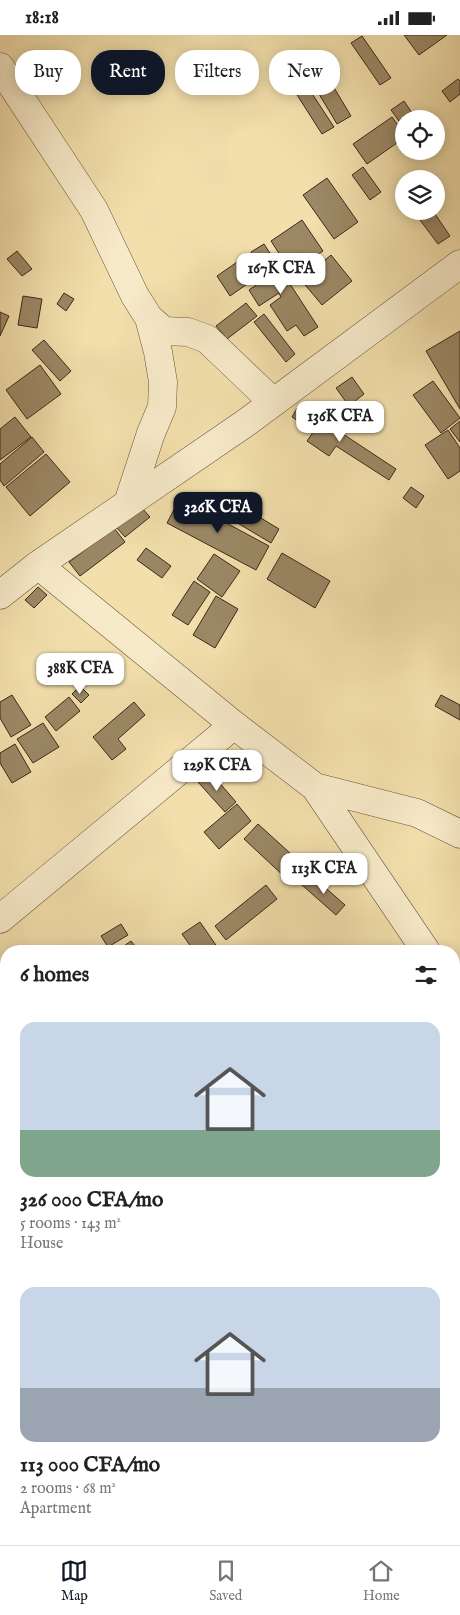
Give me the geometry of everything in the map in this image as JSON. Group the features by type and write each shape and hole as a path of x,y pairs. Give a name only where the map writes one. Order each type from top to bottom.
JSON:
{"street":[{"path":"0,67 94,210 135,296 149,318 164,331 188,333 206,339 273,402"},
{"path":"0,595 38,565 273,402 460,264"},
{"path":"128,503 151,433 162,407 163,382 158,352 149,318"},
{"path":"38,565 234,725 314,787 422,945"},
{"path":"0,919 234,725"},
{"path":"314,787 418,813 460,834"}],"building":[{"path":"404,35 447,35 419,55"},
{"path":"362,36 391,78 380,85 351,43"},
{"path":"458,79 460,81 460,94 450,102 442,91"},
{"path":"297,95 313,95 334,127 322,134"},
{"path":"320,95 338,95 351,116 337,124"},
{"path":"404,101 410,110 395,110 395,116 391,110"},
{"path":"392,117 395,121 395,144 367,164 353,144"},
{"path":"363,167 381,192 370,200 352,175"},
{"path":"327,178 358,222 334,239 303,195"},
{"path":"302,220 323,251 291,272 271,241"},
{"path":"420,220 439,220 450,236 438,244"},
{"path":"264,244 318,327 304,336 296,325 287,331 270,305 281,297 279,293 259,306 249,290 268,277 251,252"},
{"path":"17,251 32,269 22,276 7,259"},
{"path":"331,255 352,281 322,305 301,280"},
{"path":"243,258 256,278 230,296 217,276"},
{"path":"64,293 74,299 66,311 57,304"},
{"path":"23,296 42,299 37,328 18,325"},
{"path":"246,303 257,316 227,339 216,326"},
{"path":"0,312 9,316 0,336"},
{"path":"264,314 295,354 286,362 254,322"},
{"path":"460,331 460,409 426,351"},
{"path":"44,340 71,371 60,381 32,350"},
{"path":"40,365 61,394 27,419 6,390"},
{"path":"352,377 364,394 349,406 336,388"},
{"path":"433,381 460,418 441,433 413,395"},
{"path":"299,405 396,469 389,480 336,446 329,456 307,441 314,431 292,417"},
{"path":"15,417 31,437 0,460 0,429"},
{"path":"460,421 460,442 450,429"},
{"path":"448,430 460,448 460,471 448,479 425,445"},
{"path":"32,437 44,452 4,486 0,480 0,464"},
{"path":"46,454 70,482 30,516 6,487"},
{"path":"411,487 424,496 416,508 403,498"},
{"path":"180,498 269,546 256,570 167,523"},
{"path":"228,498 279,529 271,543 219,512"},
{"path":"140,506 150,517 125,537 116,527"},
{"path":"114,528 125,542 80,576 69,562"},
{"path":"146,548 171,566 162,578 137,560"},
{"path":"282,553 330,581 315,608 267,579"},
{"path":"214,554 240,571 222,597 197,579"},
{"path":"194,581 210,592 188,625 172,615"},
{"path":"38,587 47,595 34,608 25,600"},
{"path":"216,596 238,609 215,648 193,635"},
{"path":"80,686 89,695 81,703 72,694"},
{"path":"12,695 31,725 11,737 0,718 0,702"},
{"path":"441,695 460,705 460,720 435,706"},
{"path":"69,697 80,711 56,731 45,717"},
{"path":"134,702 145,715 118,739 126,749 112,760 93,737"},
{"path":"43,723 59,747 33,763 17,739"},
{"path":"15,744 31,772 12,783 0,763 0,753"},
{"path":"210,772 236,802 225,812 198,782"},
{"path":"237,804 251,821 219,849 204,832"},
{"path":"258,824 302,864 287,879 244,839"},
{"path":"311,875 345,905 336,915 302,885"},
{"path":"266,885 277,899 226,940 215,926"},
{"path":"200,922 216,945 190,945 182,934"},
{"path":"121,924 128,935 111,945 107,945 101,936"},
{"path":"131,941 134,945 125,945"}]}
